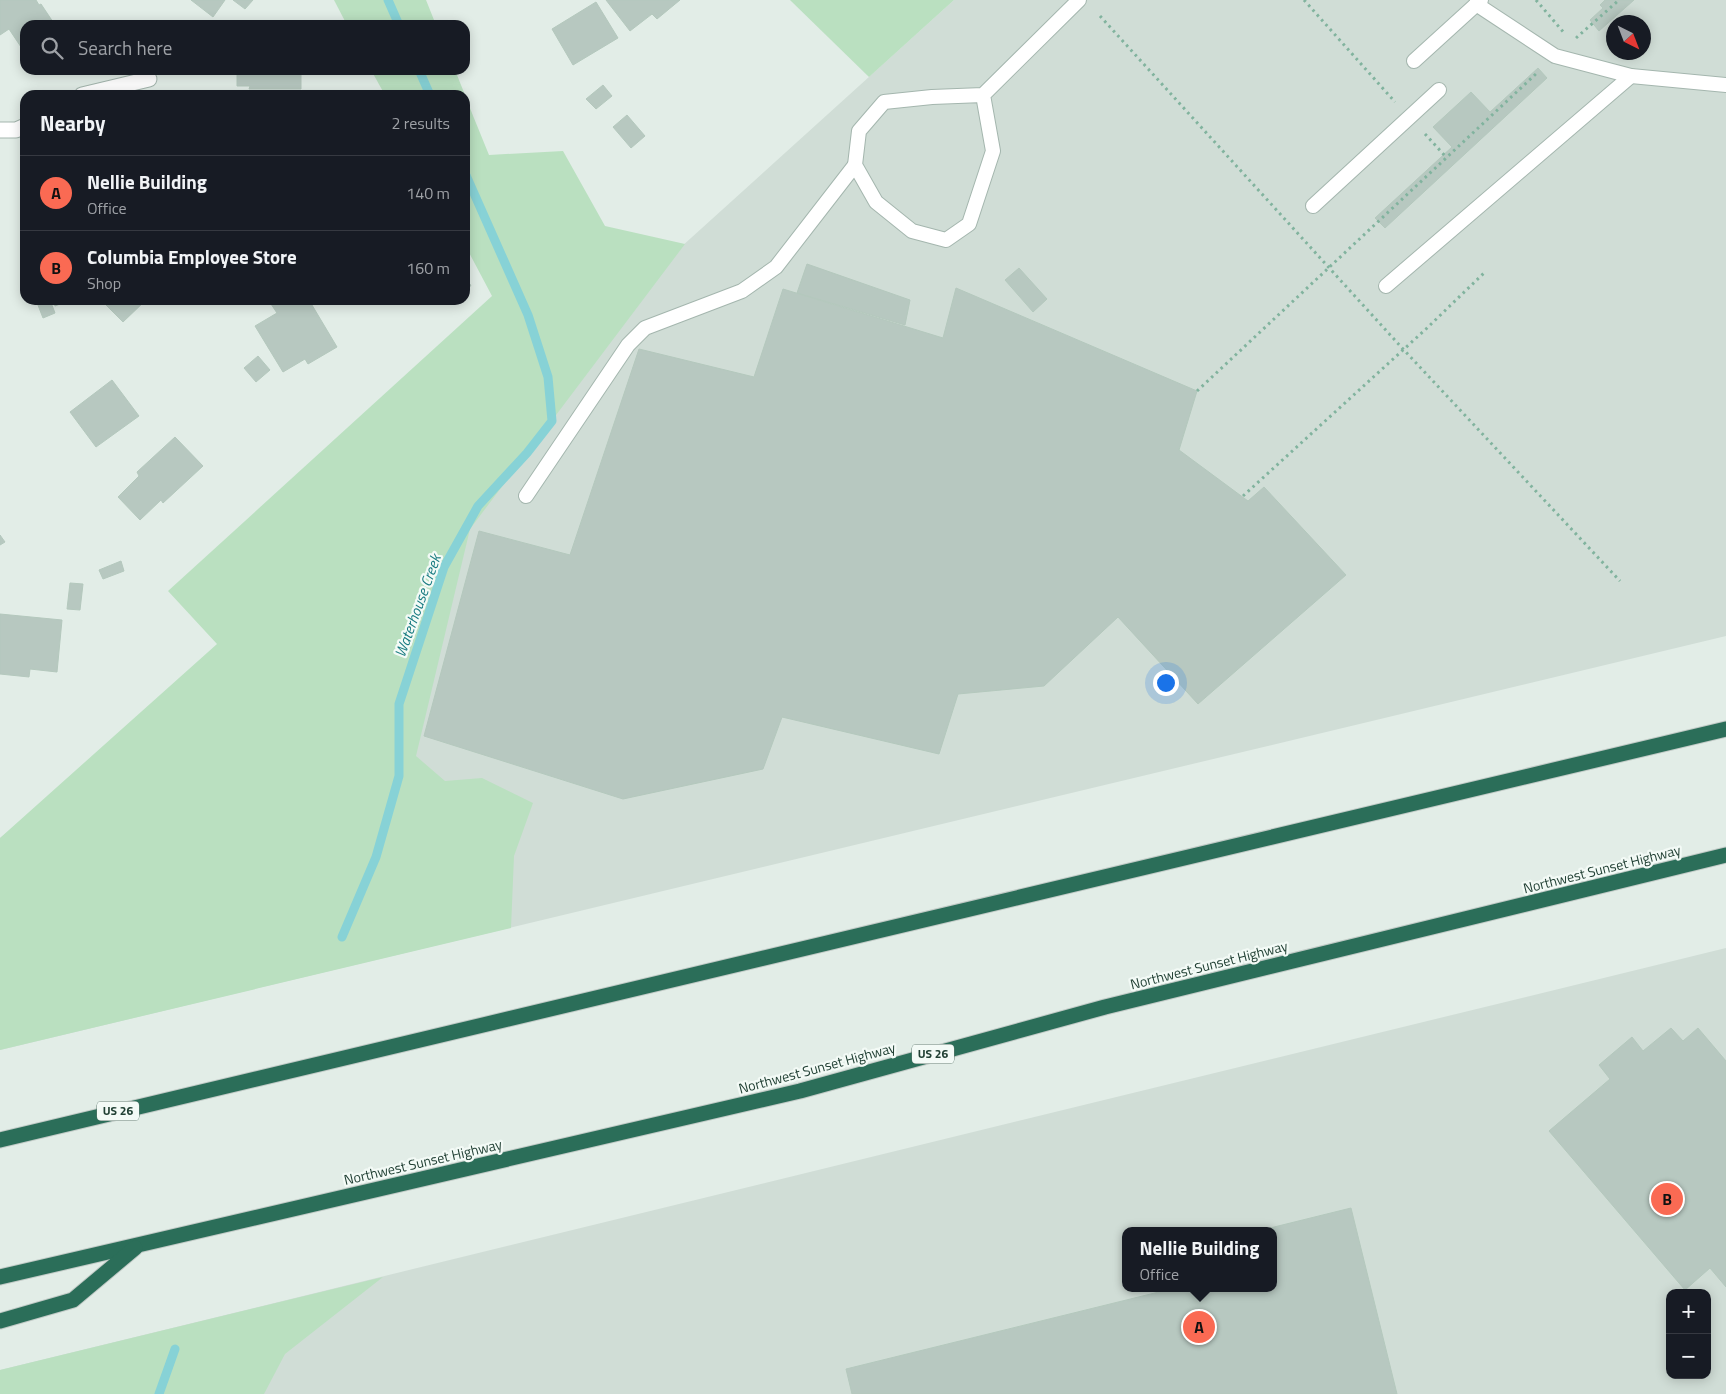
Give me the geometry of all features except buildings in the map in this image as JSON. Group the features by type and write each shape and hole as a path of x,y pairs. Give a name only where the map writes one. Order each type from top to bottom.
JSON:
{"highway":[{"name":"US 26","path":"0,1140 1726,729"},
{"name":"Northwest Sunset Highway","path":"0,1277 800,1091 1105,1007 1726,855"},
{"path":"0,1321 73,1300 138,1245"}],"street":[{"path":"103,90 149,79"},
{"path":"0,130 20,128"}],"lane":[{"path":"526,496 628,345 645,328 742,291 776,267 854,165 859,131 884,102 932,97 983,95 1079,0"},
{"path":"1414,61 1479,2 1555,56 1631,76 1726,85"},
{"path":"1386,286 1631,76"},
{"path":"1313,206 1439,90"},
{"path":"854,165 876,202 912,231 946,240 969,224 993,151 983,95"}],"path":[{"path":"1304,0 1447,158"},
{"path":"1536,0 1572,41"},
{"path":"1198,391 1555,56 1619,0"},
{"path":"1100,16 1404,349 1620,581"},
{"path":"1243,496 1404,349 1486,271"}],"shaded area":[{"path":"954,0 1726,0 1726,636 0,1050 0,838 229,656"},
{"path":"1726,948 1726,1394 0,1394 0,1370"}],"green space":[{"path":"334,0 426,0 434,20 344,20"},
{"path":"790,0 954,0 869,77"},
{"path":"374,75 457,75 463,90 382,90"},
{"path":"470,108 489,155 563,151 605,226 685,244 470,529 416,756 445,781 482,778 533,803 514,856 511,928 0,1050 0,838 217,644 168,591 492,296 470,254"},
{"path":"383,1277 285,1354 264,1394 0,1394 0,1370"}],"waterway":[{"name":"Waterhouse Creek","path":"388,0 397,20"},
{"name":"Waterhouse Creek","path":"421,75 428,90"},
{"name":"Waterhouse Creek","path":"342,937 376,857 399,776 399,704 444,567 478,506 527,453 552,421 548,377 528,315 470,184"},
{"name":"Waterhouse Creek","path":"159,1394 175,1349"}],"place":[{"name":"Columbia Employee Store","path":"1667,1199"},
{"name":"Nellie Building","path":"1199,1327"}]}
